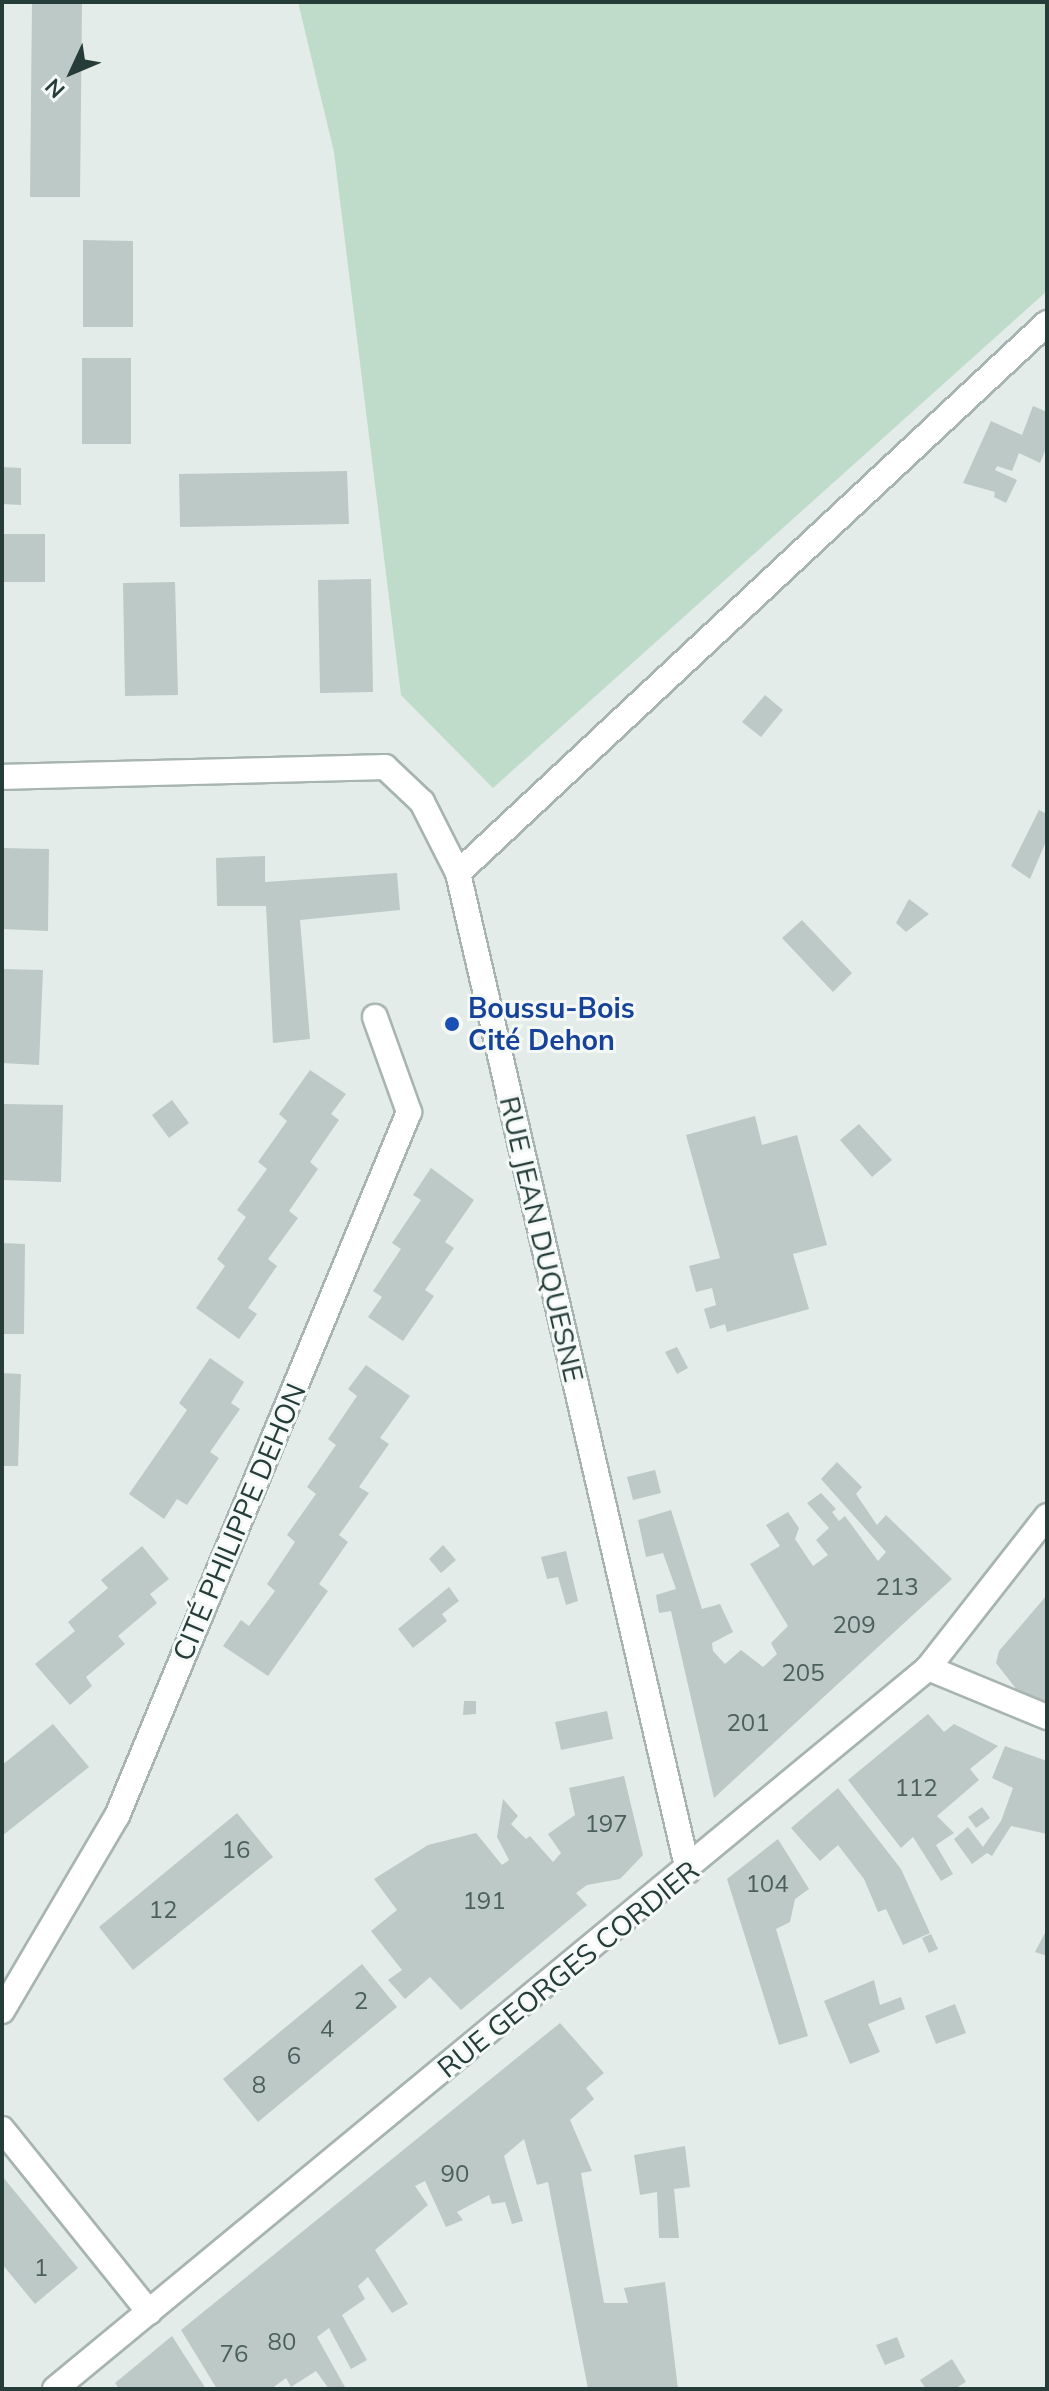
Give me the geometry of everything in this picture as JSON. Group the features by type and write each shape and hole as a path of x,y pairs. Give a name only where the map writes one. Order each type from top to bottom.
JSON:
{"street":[{"path":"458,873 1047,323"},
{"name":"RUE JEAN DUQUESNE","path":"2,777 385,767 422,802 458,873 688,1871"},
{"name":"CITÉ PHILIPPE DEHON","path":"2,2011 117,1816 409,1112 375,1017"},
{"name":"RUE GEORGES CORDIER","path":"55,2389 688,1871 928,1668 1047,1516"},
{"path":"928,1668 1047,1717"},
{"path":"2,2129 149,2312"}],"green space":[{"path":"298,2 1047,2 1047,291 493,788 401,695 334,152"}],"building":[{"path":"32,2 82,2 80,197 30,197"},
{"path":"83,240 133,241 133,327 83,327"},
{"path":"82,358 131,358 131,444 82,444"},
{"path":"1033,406 1047,412 1047,446 1040,463 1019,453 1012,471 997,466 995,470 1017,480 1006,503 994,497 995,492 963,483 991,421 1022,435"},
{"path":"2,467 21,468 21,505 2,504"},
{"path":"347,471 349,524 180,527 179,474"},
{"path":"2,534 45,534 45,582 2,582"},
{"path":"371,579 373,692 320,693 318,580"},
{"path":"175,582 178,695 125,696 123,583"},
{"path":"765,695 783,710 761,737 742,722"},
{"path":"1039,810 1047,814 1047,839 1030,879 1011,866"},
{"path":"2,848 49,849 48,931 2,929"},
{"path":"265,856 265,882 397,873 400,910 300,920 310,1039 273,1043 266,906 217,906 216,858"},
{"path":"909,899 929,914 906,932 896,923"},
{"path":"802,920 852,973 833,992 782,938"},
{"path":"2,969 43,970 39,1065 2,1063"},
{"path":"310,1070 346,1094 331,1114 339,1120 310,1162 318,1169 289,1211 298,1218 268,1259 277,1266 248,1308 257,1314 239,1339 196,1308 225,1266 217,1259 246,1217 237,1210 267,1169 258,1162 287,1121 279,1114"},
{"path":"172,1100 189,1123 169,1138 152,1115"},
{"path":"2,1104 63,1105 61,1182 2,1180"},
{"path":"755,1116 762,1145 797,1135 827,1245 793,1254 809,1309 727,1332 725,1324 710,1329 704,1309 716,1305 712,1288 696,1292 689,1266 720,1258 686,1135"},
{"path":"859,1124 892,1160 872,1177 840,1140"},
{"path":"431,1168 474,1200 445,1242 454,1248 425,1290 434,1296 403,1341 368,1317 382,1297 373,1291 401,1249 392,1243 421,1200 413,1195"},
{"path":"2,1243 25,1244 24,1334 2,1334"},
{"path":"677,1347 688,1368 677,1374 665,1352"},
{"path":"210,1358 244,1382 231,1403 240,1409 210,1452 219,1458 187,1505 177,1499 164,1519 129,1494 187,1410 179,1403"},
{"path":"366,1365 410,1396 380,1438 389,1444 359,1487 369,1493 339,1535 348,1542 319,1584 328,1591 268,1676 223,1646 241,1620 249,1626 275,1591 267,1584 295,1542 287,1535 316,1494 307,1487 336,1445 328,1439 357,1396 348,1389"},
{"path":"2,1373 21,1374 18,1466 2,1466"},
{"path":"837,1462 862,1487 856,1494 877,1525 886,1515 952,1579 714,1798 671,1611 659,1613 656,1595 676,1589 663,1553 646,1557 638,1520 671,1510 702,1609 720,1604 733,1632 712,1643 713,1651 725,1664 741,1650 763,1667 777,1654 771,1643 788,1626 750,1564 780,1546 766,1525 788,1512 799,1528 795,1539 813,1566 828,1555 816,1540 829,1528 807,1503 821,1493 836,1509 832,1512 839,1521 845,1516 878,1561 886,1552 821,1479"},
{"path":"655,1470 661,1493 633,1500 627,1477"},
{"path":"443,1545 456,1560 441,1573 429,1559"},
{"path":"142,1546 169,1579 150,1594 157,1603 118,1636 125,1644 86,1677 92,1686 70,1705 35,1664 75,1631 68,1622 108,1588 101,1580"},
{"path":"566,1551 578,1601 566,1605 558,1577 547,1579 541,1557"},
{"path":"449,1587 459,1601 442,1614 447,1621 413,1648 398,1629"},
{"path":"1047,1595 1047,1704 1017,1690 996,1663 999,1651"},
{"path":"464,1701 476,1701 476,1714 463,1715"},
{"path":"607,1711 613,1739 561,1750 555,1722"},
{"path":"928,1714 944,1732 954,1724 998,1746 970,1769 979,1780 937,1816 954,1833 936,1845 953,1874 941,1881 913,1837 901,1848 848,1780"},
{"path":"53,1724 89,1767 2,1836 2,1765"},
{"path":"1005,1746 1047,1761 1047,1834 1011,1826 992,1856 987,1853 972,1864 954,1839 968,1827 983,1847 1001,1821 1013,1788 992,1778"},
{"path":"624,1776 643,1855 620,1879 587,1885 576,1893 587,1905 461,2010 430,1977 405,1999 388,1980 402,1970 371,1931 397,1910 374,1879 428,1845 476,1833 502,1865 509,1860 497,1837 503,1799 518,1816 511,1824 526,1839 530,1836 553,1862 561,1853 548,1834 575,1815 569,1788"},
{"path":"838,1788 901,1869 930,1933 903,1945 886,1909 878,1912 864,1879 838,1845 820,1861 791,1828"},
{"path":"982,1807 990,1818 976,1828 968,1817"},
{"path":"237,1813 273,1857 133,1970 99,1927"},
{"path":"778,1839 809,1889 795,1899 790,1922 776,1929 808,2036 779,2045 727,1879"},
{"path":"1047,1929 1047,1956 1035,1952"},
{"path":"931,1934 938,1949 929,1953 922,1938"},
{"path":"362,1964 397,2007 258,2122 223,2079"},
{"path":"874,1980 880,2005 901,1997 905,2009 868,2024 880,2052 850,2064 824,2001"},
{"path":"955,2004 966,2033 936,2044 925,2016"},
{"path":"560,2023 604,2073 586,2088 594,2099 570,2120 592,2171 581,2173 604,2303 628,2303 624,2288 665,2282 678,2389 588,2389 548,2182 537,2185 524,2139 504,2156 523,2221 512,2224 505,2202 492,2204 489,2195 457,2212 463,2220 446,2227 425,2181 415,2186 428,2205 375,2250 408,2304 392,2313 368,2277 358,2286 365,2299 342,2315 367,2360 351,2369 329,2328 317,2337 346,2389 329,2389 316,2371 291,2387 286,2378 271,2389 217,2389 181,2330"},
{"path":"685,2146 690,2187 674,2189 679,2238 659,2238 657,2192 640,2195 634,2155"},
{"path":"2,2176 78,2268 35,2304 2,2264"},
{"path":"172,2336 206,2389 119,2389 115,2383"},
{"path":"897,2337 905,2357 885,2365 876,2345"},
{"path":"952,2359 966,2382 954,2389 926,2389 920,2380"}],"place":[{"name":"Boussu-Bois Cité Dehon","path":"452,1024"}]}
